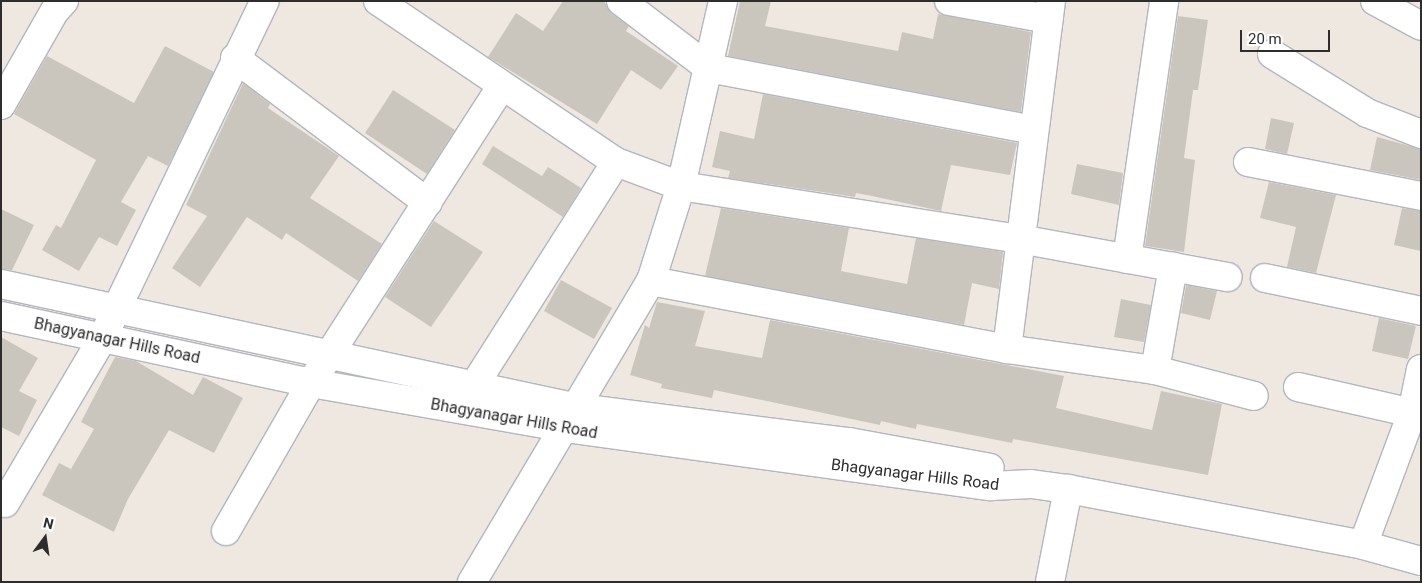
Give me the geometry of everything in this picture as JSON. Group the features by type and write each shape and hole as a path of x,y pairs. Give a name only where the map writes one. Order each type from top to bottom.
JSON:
{"street":[{"path":"1,105 54,12 64,1"},
{"path":"5,503 102,339 235,58 265,1"},
{"path":"378,1 616,162 681,186 1020,239 1228,277"},
{"path":"621,1 709,68 1034,130"},
{"path":"472,582 651,281 681,186 723,1"},
{"path":"949,1 1049,10 1007,349"},
{"path":"1127,259 1164,1"},
{"path":"1375,1 1421,26"},
{"path":"1272,54 1367,113 1421,134"},
{"path":"235,58 428,203"},
{"path":"226,531 311,383 502,86"},
{"path":"474,386 616,162"},
{"path":"1248,162 1421,196"},
{"path":"1155,370 1173,267"},
{"path":"1265,278 1421,312"},
{"path":"651,281 1007,349 1155,370 1254,396"},
{"name":"Bhagyanagar Hills Road","path":"1,284 474,386 571,418"},
{"name":"Bhagyanagar Hills Road","path":"1,316 311,383 571,418 992,486 1031,484 1068,489 1363,545 1421,561"},
{"path":"1363,545 1416,414 1421,370"},
{"path":"1298,387 1416,414"},
{"path":"1050,582 1068,489"}],"building":[{"path":"563,1 604,1 611,13 629,26 626,31 678,66 661,90 631,70 597,124 488,57 516,13 543,31"},
{"path":"740,1 771,1 765,26 898,51 902,32 933,39 938,14 1031,32 1021,112 728,56"},
{"path":"1178,16 1208,20 1198,90 1193,90 1184,158 1195,160 1184,252 1145,246"},
{"path":"165,46 214,72 168,166 148,156 121,202 136,210 117,246 99,237 79,271 42,250 56,225 61,228 96,160 14,114 47,56 134,103"},
{"path":"243,83 270,104 268,108 339,156 310,198 382,244 358,281 286,233 282,240 247,217 200,287 172,268 207,216 186,205"},
{"path":"393,90 455,130 427,174 365,133"},
{"path":"763,94 1017,143 1010,175 951,165 941,211 856,193 855,197 728,178 730,171 712,167 720,131 754,139"},
{"path":"1271,118 1294,123 1287,154 1265,149"},
{"path":"1377,137 1421,149 1421,180 1370,170"},
{"path":"493,146 542,176 548,167 581,188 563,217 482,164"},
{"path":"1077,164 1123,173 1119,205 1071,194"},
{"path":"1269,182 1336,195 1316,273 1287,267 1296,227 1260,218"},
{"path":"721,208 849,228 841,271 907,284 916,238 1003,252 999,289 972,283 964,325 705,276"},
{"path":"1402,208 1421,211 1421,251 1394,245"},
{"path":"1,209 34,225 12,270 1,269"},
{"path":"434,221 483,252 431,327 385,297"},
{"path":"561,280 612,308 594,339 544,311"},
{"path":"1186,285 1217,291 1210,320 1181,313"},
{"path":"1121,299 1151,305 1144,342 1114,337"},
{"path":"657,302 705,311 695,346 762,358 770,320 1064,376 1056,408 1152,430 1161,391 1222,404 1208,475 1013,439 1012,443 917,424 916,429 881,421 880,425 714,390 712,398 661,388 662,384 630,375 645,325 649,328"},
{"path":"1379,318 1416,326 1408,359 1372,351"},
{"path":"1,337 38,358 19,391 37,400 19,436 1,427"},
{"path":"115,357 136,361 193,395 203,377 243,398 214,453 169,430 128,499 114,532 42,495 59,463 71,469 94,429 81,422"}]}
